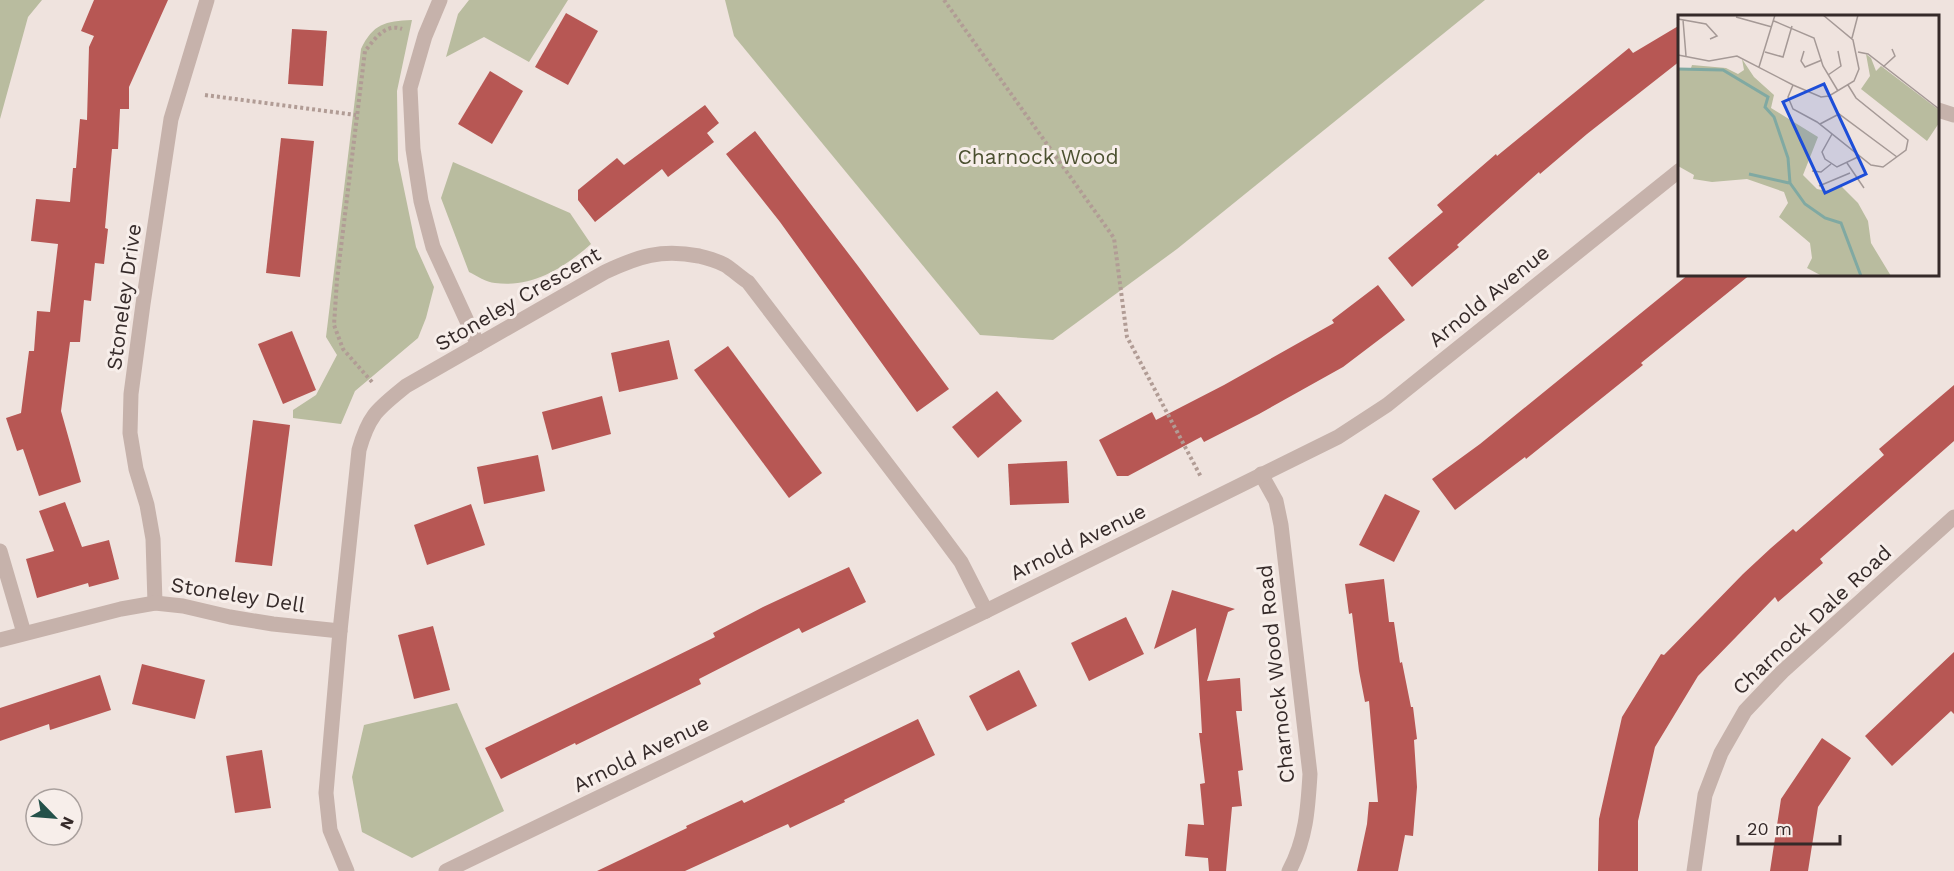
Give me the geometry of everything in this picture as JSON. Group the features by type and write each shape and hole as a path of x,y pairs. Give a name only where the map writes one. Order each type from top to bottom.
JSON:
{"street":[{"name":"Stoneley Drive","path":"155,603 153,539 130,433 131,394 171,119 207,0"},
{"path":"440,0 425,36 410,88 413,149 421,201 433,247 478,345"},
{"path":"1939,110 1954,115"},
{"name":"Arnold Avenue","path":"446,871 1338,437 1387,405 1678,172"},
{"name":"Stoneley Crescent","path":"347,871 330,830 326,793 359,450 365,427 380,407 406,386 605,272 633,259 656,253 679,253 724,264 748,282 936,527 961,562 986,610"},
{"name":"Charnock Wood Road","path":"1261,474 1276,501 1281,525 1310,774 1304,836 1289,871"},
{"name":"Charnock Dale Road","path":"1694,871 1705,795 1720,753 1745,711 1782,672 1954,518"},
{"path":"0,551 24,633"},
{"name":"Stoneley Dell","path":"0,640 121,609 155,603 183,606 273,624 340,631"}],"path":[{"path":"944,0 1114,238 1127,338 1212,499"},
{"path":"388,401 343,349 334,325 337,280 365,51 381,32 397,27 425,36"},
{"path":"179,91 356,115"}],"green space":[{"path":"0,0 42,0 28,17 0,119"},
{"path":"469,0 568,0 529,62 484,37 446,57 458,14"},
{"name":"Charnock Wood","path":"725,0 1485,0 1177,249 1053,340 980,335 734,36"},
{"path":"412,20 397,91 398,160 416,247 434,287 426,318 418,338 355,391 341,424 293,418 293,410 316,395 337,355 326,337 361,49 375,29 394,21"},
{"path":"453,162 570,213 591,244 559,268 522,282 509,284 492,282 469,272 441,198"},
{"path":"457,703 504,811 412,858 362,832 352,777 364,725"}],"building":[{"path":"94,0 168,0 129,87 129,109 120,109 118,149 112,149 104,264 95,263 91,301 84,300 80,342 70,342 61,411 81,482 39,496 23,449 17,451 6,418 21,413 29,351 34,351 37,311 50,312 58,244 31,241 36,199 70,202 73,168 76,168 80,119 87,120 89,47 94,36 81,31"},
{"path":"566,13 598,31 568,85 535,67"},
{"path":"1678,26 1678,63 1540,174 1539,172 1457,245 1459,247 1412,287 1388,258 1443,212 1437,205 1496,154 1497,156 1629,48 1633,53"},
{"path":"292,29 327,31 323,86 288,84"},
{"path":"490,71 523,91 492,144 458,124"},
{"path":"705,105 719,123 707,133 714,142 668,177 662,169 595,222 578,200 578,190 617,158 624,165"},
{"path":"755,131 949,389 917,412 780,222 726,154"},
{"path":"281,138 314,141 300,277 266,273"},
{"path":"1687,276 1749,276 1526,459 1525,457 1455,510 1432,479 1480,444"},
{"path":"1378,285 1405,320 1343,367 1204,442 1201,437 1128,476 1117,476 1099,440 1152,412 1156,420 1224,385 1334,323 1332,320"},
{"path":"292,331 316,390 283,404 258,344"},
{"path":"669,340 678,379 619,392 611,353"},
{"path":"728,346 822,473 789,498 694,370"},
{"path":"1954,385 1954,441 1820,559 1823,563 1778,602 1775,597 1698,676 1655,747 1638,821 1638,871 1598,871 1599,819 1622,717 1661,654 1664,655 1771,548 1793,529 1796,532 1884,455 1879,449"},
{"path":"997,391 1022,421 978,458 952,427"},
{"path":"602,396 611,434 552,450 542,412"},
{"path":"253,420 290,425 272,566 235,562"},
{"path":"538,455 545,491 484,504 477,467"},
{"path":"1067,461 1069,503 1010,505 1008,464"},
{"path":"1385,494 1420,511 1394,562 1359,545"},
{"path":"65,502 82,547 109,540 119,579 89,587 88,583 37,598 26,559 54,551 39,511"},
{"path":"471,504 485,545 427,565 414,525"},
{"path":"849,567 866,602 802,633 799,628 699,679 701,684 501,779 485,748 715,637 713,633"},
{"path":"1384,579 1389,622 1394,622 1400,663 1402,662 1411,707 1413,707 1417,739 1414,740 1417,787 1413,836 1405,835 1398,871 1357,871 1369,802 1378,802 1369,701 1365,702 1352,613 1349,614 1345,584"},
{"path":"1172,590 1235,609 1228,612 1207,681 1240,678 1242,711 1236,711 1243,770 1238,771 1242,806 1232,807 1226,871 1209,871 1208,858 1185,856 1188,824 1204,825 1200,784 1205,783 1199,733 1202,733 1196,628 1154,649"},
{"path":"1126,617 1144,654 1089,681 1071,643"},
{"path":"433,626 450,690 414,699 398,635"},
{"path":"1954,652 1954,714 1951,711 1892,766 1865,736"},
{"path":"142,664 205,680 195,719 132,704"},
{"path":"1019,670 1037,706 987,731 969,696"},
{"path":"100,675 111,710 50,730 49,724 0,741 0,708"},
{"path":"918,719 935,755 844,800 845,802 790,828 788,824 685,871 597,871 687,828 686,826 742,800 744,803"},
{"path":"1822,738 1851,758 1818,807 1808,871 1770,871 1781,799"},
{"path":"262,750 271,808 235,813 226,756"}]}
